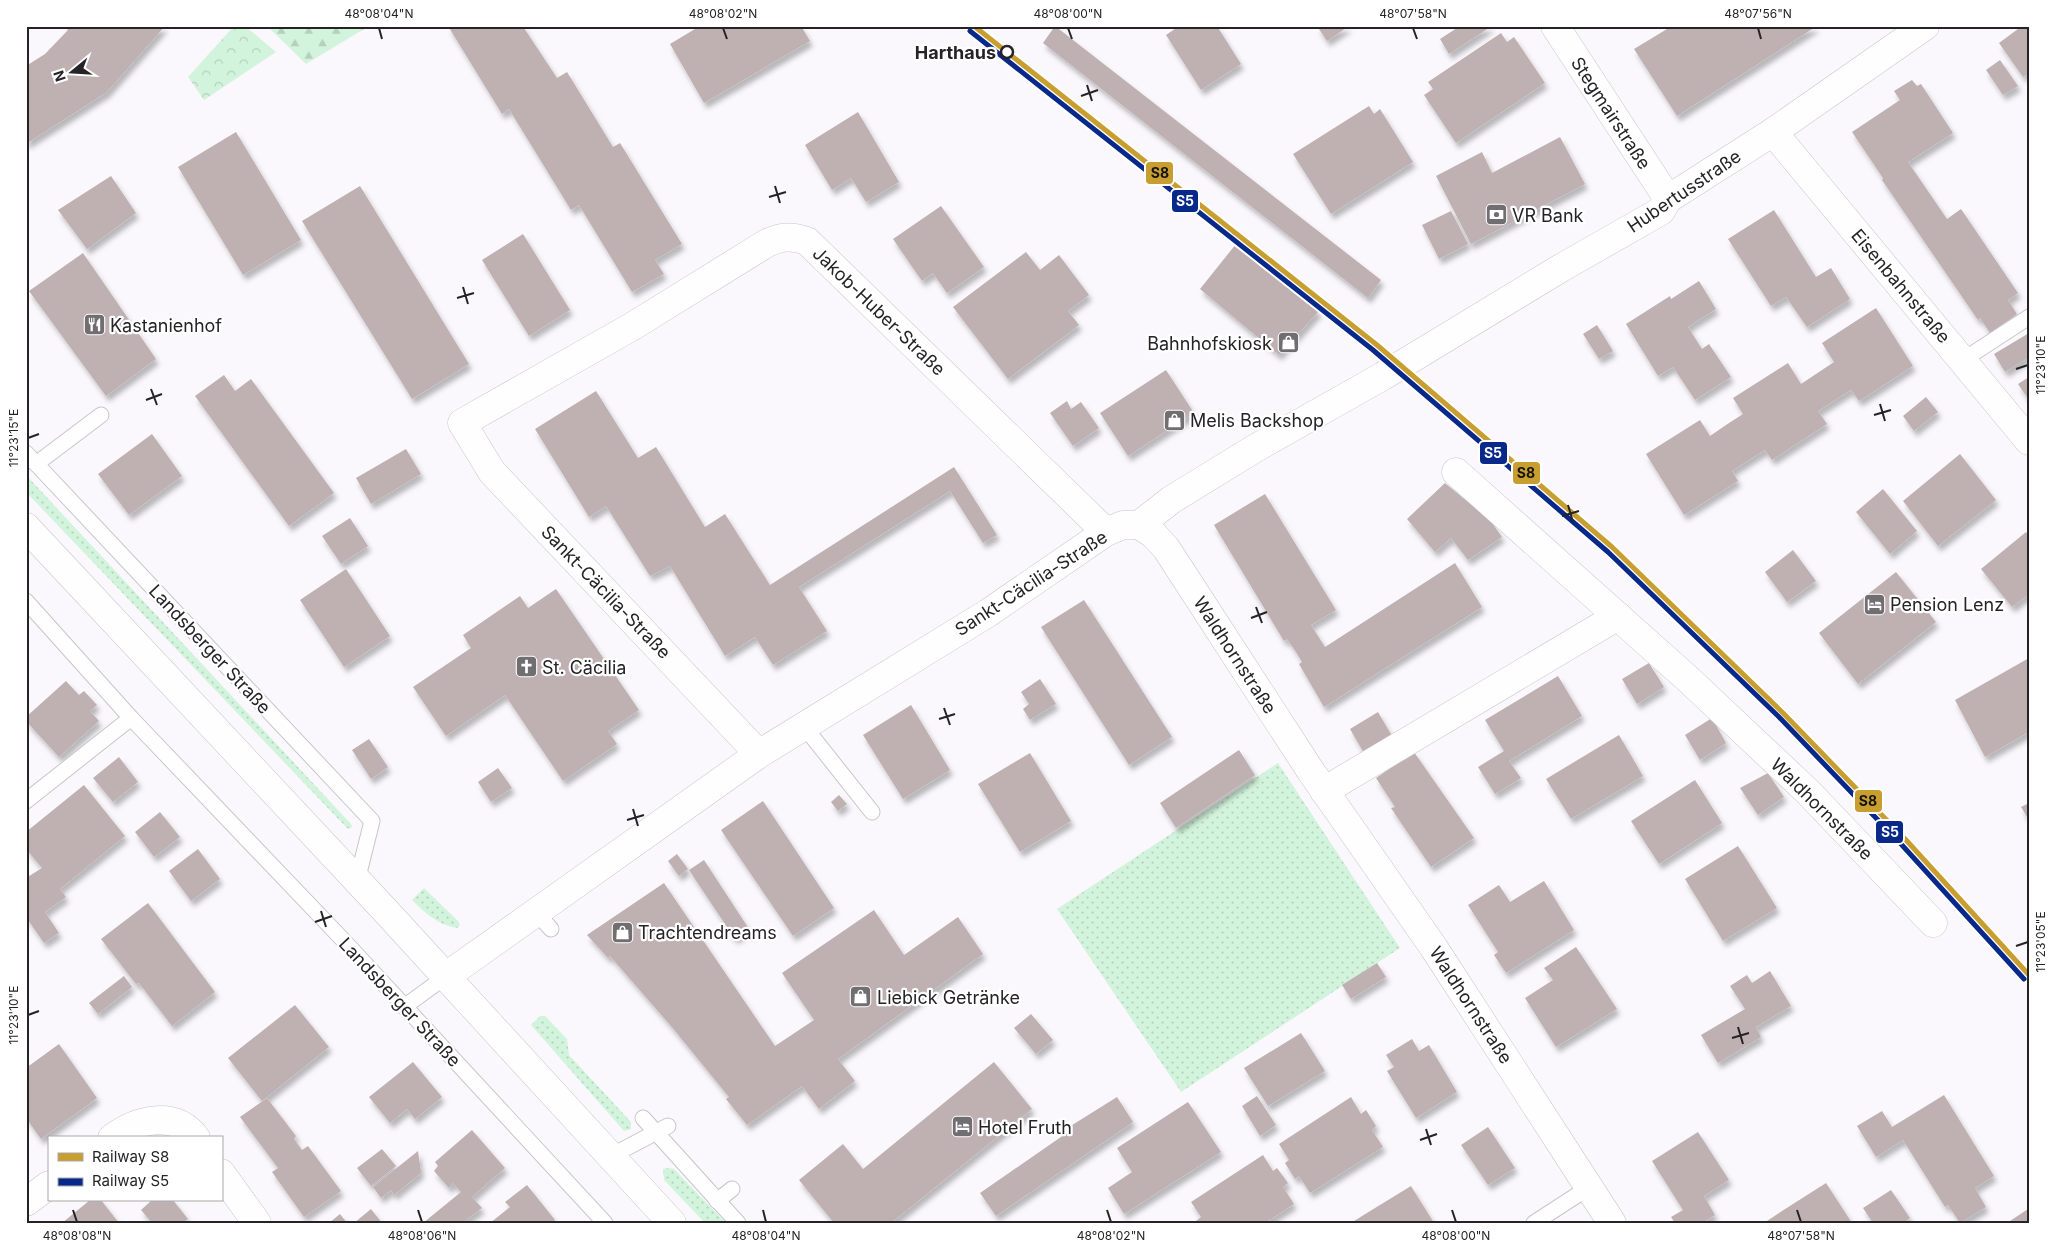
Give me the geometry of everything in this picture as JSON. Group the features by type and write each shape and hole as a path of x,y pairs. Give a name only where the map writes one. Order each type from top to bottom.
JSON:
{"street":[{"name":"Stegmairstraße","path":"1555,26 1668,199"},
{"name":"Hubertusstraße","path":"1140,526 1171,500 1222,468 1383,376 1527,288 1661,211 1668,199 1773,132 1926,26"},
{"name":"Eisenbahnstraße","path":"1773,132 2029,441"},
{"name":"Jakob-Huber-Straße","path":"462,423 633,326 767,243 780,237 792,236 807,241 1106,532"},
{"name":"Sankt-Cäcilia-Straße","path":"462,423 492,472 759,754"},
{"name":"Waldhornstraße","path":"1456,472 1618,616 1808,792 1933,924"},
{"name":"Sankt-Cäcilia-Straße","path":"445,977 543,920 759,754 803,725 988,613 1106,532 1123,525 1140,526"},
{"name":"Waldhornstraße","path":"1140,526 1153,534 1166,548 1324,791 1434,948 1612,1223"},
{"path":"26,527 357,881 672,1223"},
{"path":"1324,791 1618,616"},
{"path":"115,1136 138,1123 154,1119 171,1121 191,1131 195,1136"},
{"path":"222,1174 257,1223"},
{"path":"26,1202 48,1186"}],"lane":[{"path":"1963,360 2029,317"},
{"path":"31,458 101,415"},
{"name":"Landsberger Straße","path":"31,458 372,821 357,881"},
{"name":"Landsberger Straße","path":"26,601 131,718 605,1223"},
{"path":"26,801 131,718"},
{"path":"803,725 872,812"},
{"path":"404,1007 445,977"},
{"path":"643,1118 662,1130 717,1201 738,1223"},
{"path":"612,1156 662,1130"},
{"path":"1534,1223 1588,1188"},
{"path":"717,1201 732,1189"}],"green space":[{"path":"234,26 245,26 276,52 204,100 188,77"},
{"path":"267,26 369,26 306,64"},
{"path":"26,475 352,827 349,829 346,827 26,492"},
{"path":"1278,763 1400,948 1181,1092 1057,909"},
{"path":"424,888 458,921 460,925 457,928 438,921 412,900"},
{"path":"540,1016 545,1016 567,1039 569,1055 631,1122 631,1129 624,1131 531,1025"},
{"path":"663,1169 674,1169 726,1223 705,1223 664,1180"}],"building":[{"path":"64,26 165,26 107,92 26,144 26,66 45,54 68,30"},
{"path":"448,26 526,26 524,28 557,78 567,72 613,147 620,143 682,244 655,260 664,274 632,292 579,205 571,210 509,109 502,114"},
{"path":"700,26 801,26 810,41 704,103 670,44"},
{"path":"1055,26 1381,280 1368,298 1043,43"},
{"path":"1179,26 1217,26 1241,64 1201,90 1166,35"},
{"path":"1317,26 1349,26 1327,41"},
{"path":"1460,26 1492,26 1449,54 1440,39"},
{"path":"1672,26 1817,26 1677,116 1634,49"},
{"path":"2022,26 2029,26 2029,73 2023,77 1999,43"},
{"path":"1501,33 1507,42 1514,37 1545,83 1456,143 1424,95 1433,89 1428,82"},
{"path":"2000,60 2018,86 2003,95 1986,70"},
{"path":"1912,80 1917,86 1921,84 1953,133 1908,162 1947,219 1961,209 2018,293 2008,300 2017,314 1990,333 1980,318 1978,320 1882,180 1883,178 1852,132 1900,100 1894,91"},
{"path":"1369,106 1374,114 1380,109 1413,162 1331,214 1293,154"},
{"path":"858,112 899,182 866,202 851,178 832,190 805,145"},
{"path":"236,132 301,240 243,275 178,167"},
{"path":"1560,137 1585,184 1471,244 1436,176 1482,152 1492,173"},
{"path":"111,176 136,213 87,249 58,210"},
{"path":"360,186 469,364 412,399 302,221"},
{"path":"941,206 984,267 947,293 933,273 922,281 893,239"},
{"path":"1774,210 1816,277 1831,268 1850,299 1807,327 1786,297 1771,306 1728,239"},
{"path":"1451,211 1468,244 1439,259 1422,225"},
{"path":"523,234 570,310 529,336 482,260"},
{"path":"1236,244 1319,311 1279,355 1200,289"},
{"path":"1026,252 1040,270 1059,255 1089,295 1068,311 1079,325 1008,379 953,307"},
{"name":"Kastanienhof","path":"83,253 156,359 106,396 29,291"},
{"path":"1699,281 1716,309 1688,327 1702,349 1709,344 1731,377 1695,400 1673,367 1658,376 1626,324 1670,296 1671,299"},
{"path":"1876,308 1913,366 1859,401 1851,390 1818,411 1827,424 1772,460 1765,450 1749,460 1732,471 1738,481 1684,515 1646,454 1700,420 1710,436 1743,414 1733,398 1788,363 1801,384 1834,362 1822,343"},
{"path":"1597,325 1613,351 1599,359 1583,334"},
{"path":"2029,333 2029,357 2005,372 1994,354"},
{"path":"1166,370 1194,413 1128,456 1100,413"},
{"path":"224,375 235,391 251,379 334,493 289,526 195,396"},
{"path":"2029,377 2029,400 2018,384"},
{"path":"596,391 638,458 656,447 705,527 725,514 770,585 954,467 997,535 983,543 950,491 799,587 827,631 773,665 755,637 725,656 670,566 650,576 606,506 589,517 535,429"},
{"path":"1926,397 1938,412 1914,431 1903,416"},
{"path":"1067,401 1071,409 1081,402 1099,428 1073,446 1050,413"},
{"path":"152,434 182,476 129,515 98,474"},
{"path":"406,449 421,474 371,504 356,478"},
{"path":"1960,454 1996,500 1938,546 1903,501"},
{"path":"1445,483 1490,520 1502,537 1468,560 1451,538 1435,552 1407,519"},
{"path":"1883,489 1917,531 1890,554 1856,512"},
{"path":"1265,494 1336,610 1311,625 1325,647 1455,563 1482,607 1324,707 1299,664 1302,662 1296,652 1287,639 1284,641 1214,525"},
{"path":"350,518 368,546 341,564 322,536"},
{"path":"2026,532 2029,536 2029,594 2012,607 1981,569"},
{"path":"1793,550 1816,581 1787,602 1765,572"},
{"path":"346,569 390,636 344,667 300,600"},
{"path":"1896,572 1936,622 1858,684 1819,633"},
{"name":"St. Cäcilia","path":"556,589 639,710 608,731 617,744 563,781 505,695 446,736 413,687 471,648 463,635 520,596 528,608"},
{"path":"1084,600 1172,737 1129,765 1041,627"},
{"path":"2029,658 2029,732 1985,757 1955,700"},
{"path":"1649,663 1664,687 1637,704 1622,679"},
{"path":"1558,676 1582,716 1509,761 1521,778 1495,794 1478,767 1504,751 1485,720"},
{"path":"1040,679 1056,704 1030,720 1023,709 1029,704 1021,692"},
{"path":"66,681 79,695 84,691 97,705 90,711 99,721 59,757 26,721 26,717"},
{"path":"911,705 950,770 903,799 863,735"},
{"path":"1378,712 1392,736 1364,753 1350,729"},
{"path":"1712,718 1726,743 1700,760 1685,735"},
{"path":"1619,735 1643,776 1571,819 1546,779"},
{"path":"369,739 388,767 371,779 352,750"},
{"path":"1239,750 1255,775 1176,828 1160,803"},
{"path":"1414,752 1474,838 1431,867 1391,808 1395,807 1376,778"},
{"path":"1030,753 1071,821 1020,852 978,784"},
{"path":"119,757 138,782 113,802 93,778"},
{"path":"498,768 512,788 491,802 478,782"},
{"path":"1768,773 1784,797 1758,815 1740,788"},
{"path":"1695,780 1722,823 1659,864 1631,821"},
{"path":"84,785 125,836 60,889 66,897 45,912 59,933 44,943 26,917 26,878 42,868 26,849 26,832"},
{"path":"839,795 847,804 838,811 831,802"},
{"path":"763,801 834,908 793,936 721,830"},
{"path":"2029,803 2029,820 2021,807"},
{"path":"160,812 180,837 154,857 135,832"},
{"path":"1738,846 1777,908 1723,941 1685,879"},
{"path":"198,849 220,879 191,901 169,871"},
{"path":"677,854 688,869 679,876 668,861"},
{"path":"704,860 749,929 735,939 689,870"},
{"path":"1544,881 1574,930 1506,973 1494,955 1498,952 1468,905 1499,885 1510,902"},
{"path":"664,883 775,1046 814,1020 782,973 874,910 904,955 958,917 983,954 838,1059 855,1081 819,1109 802,1086 747,1125 726,1099 729,1097 671,1026 610,956 608,958 587,935"},
{"path":"148,903 215,992 172,1026 139,983 136,984 101,939"},
{"path":"1576,947 1617,1009 1556,1047 1525,998 1553,980 1544,968"},
{"path":"1377,963 1386,977 1351,999 1342,985"},
{"path":"1770,971 1791,1006 1756,1027 1761,1037 1718,1063 1701,1035 1745,1009 1730,986 1747,975 1752,983"},
{"path":"124,976 132,987 98,1014 89,1003"},
{"path":"295,1005 329,1047 262,1101 228,1058"},
{"path":"1031,1014 1053,1040 1036,1054 1014,1028"},
{"path":"1301,1033 1325,1071 1268,1106 1244,1068"},
{"path":"1412,1039 1419,1051 1429,1045 1457,1092 1416,1118 1387,1071 1394,1067 1386,1055"},
{"path":"59,1044 97,1098 41,1139 26,1118 26,1068"},
{"path":"413,1062 442,1097 415,1119 407,1109 390,1123 369,1097"},
{"name":"Hotel Fruth","path":"994,1062 1032,1109 891,1223 834,1223 799,1180 843,1144 863,1169"},
{"path":"1944,1095 1994,1176 1975,1188 1986,1207 1960,1223 1948,1205 1945,1207 1903,1140 1876,1157 1857,1126 1882,1111 1892,1127"},
{"path":"1257,1096 1276,1125 1260,1136 1242,1106"},
{"path":"1117,1097 1133,1122 996,1216 980,1193 1071,1130 1069,1127"},
{"path":"1351,1097 1361,1114 1366,1110 1376,1126 1372,1130 1383,1147 1310,1193 1299,1176 1295,1179 1285,1163 1289,1160 1279,1144"},
{"path":"267,1098 296,1136 294,1139 302,1150 308,1146 341,1191 304,1217 272,1172 278,1168 240,1117"},
{"path":"1188,1102 1221,1152 1124,1214 1108,1188 1132,1172 1117,1148"},
{"path":"1488,1127 1515,1168 1488,1185 1461,1145"},
{"path":"472,1130 505,1168 472,1197 482,1208 462,1223 423,1223 461,1192 453,1183 449,1188 434,1171 438,1166 435,1162"},
{"path":"1698,1132 1729,1180 1704,1196 1715,1215 1702,1223 1675,1223 1671,1217 1683,1210 1652,1161"},
{"path":"382,1149 396,1166 371,1186 357,1168"},
{"path":"418,1151 421,1173 394,1195 391,1190 381,1198 373,1187"},
{"path":"1263,1155 1273,1171 1277,1168 1288,1183 1283,1187 1294,1204 1265,1223 1197,1223 1196,1221 1201,1217 1191,1202"},
{"path":"1826,1183 1852,1223 1764,1223 1782,1211"},
{"path":"527,1185 555,1220 551,1223 490,1223 510,1207 505,1202"},
{"path":"1411,1186 1434,1223 1351,1223 1362,1216"},
{"path":"1891,1190 1910,1218 1903,1223 1873,1223 1863,1208"},
{"path":"88,1202 103,1202 119,1223 62,1223"},
{"path":"150,1202 175,1202 188,1219 183,1223 152,1223 141,1210"},
{"path":"371,1209 382,1223 354,1223"},
{"path":"2028,1209 2029,1223 2007,1223"},
{"path":"340,1214 347,1223 329,1223"}],"rail line":[{"name":"S8","path":"974,26 1377,345 1612,547 1783,713 1906,840 2029,975"},
{"name":"S5","path":"970,31 1373,350 1608,552 1779,717 1901,844 2024,979"}],"place":[{"name":"Harthaus","path":"1007,52"},
{"name":"VR Bank","path":"1496,215"},
{"name":"Kastanienhof","path":"94,325"},
{"name":"Bahnhofskiosk","path":"1288,343"},
{"name":"Melis Backshop","path":"1174,420"},
{"name":"Pension Lenz","path":"1874,604"},
{"name":"St. Cäcilia","path":"526,667"},
{"name":"Trachtendreams","path":"622,932"},
{"name":"Liebick Getränke","path":"861,997"},
{"name":"Hotel Fruth","path":"962,1127"}]}
